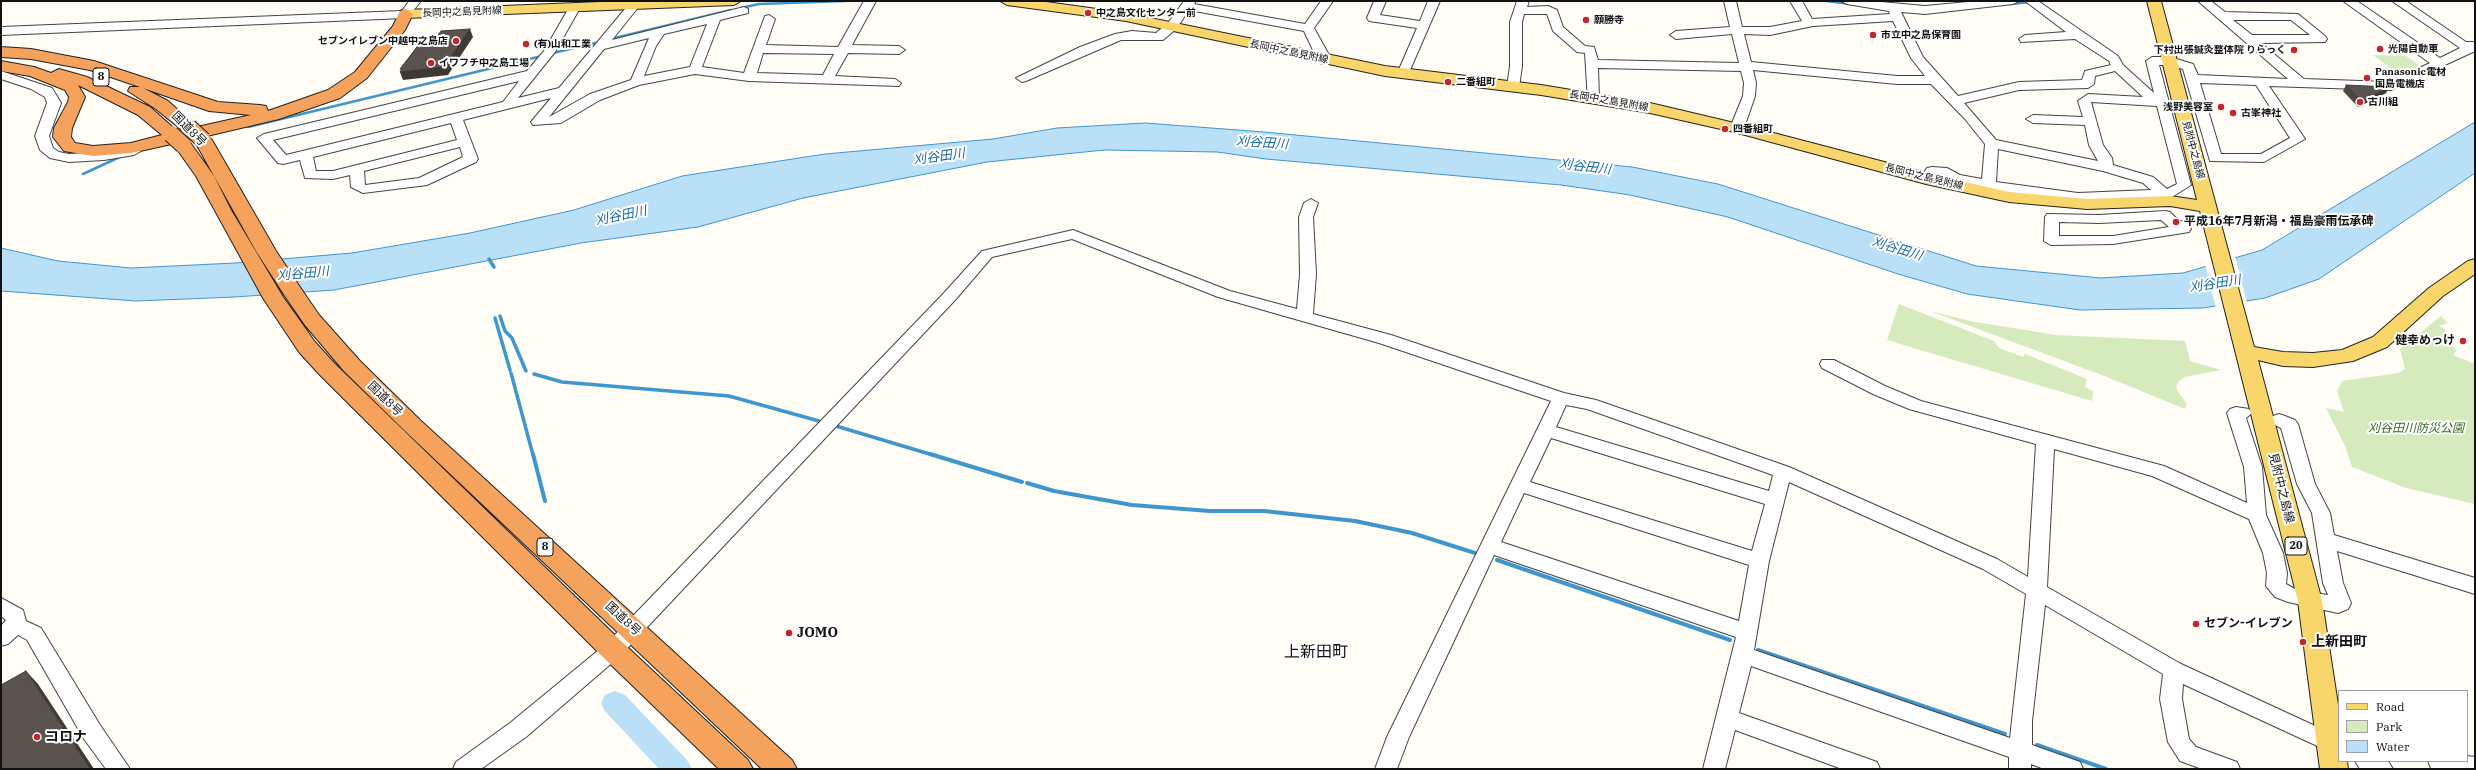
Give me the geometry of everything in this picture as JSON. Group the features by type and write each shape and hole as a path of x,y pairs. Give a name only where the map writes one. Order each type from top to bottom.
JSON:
{"highway":[{"path":"1,52 31,54 94,66 215,107 256,110 301,102 343,84 356,73 405,14"},
{"path":"1,66 34,72 71,87 76,97 76,102 63,128 62,137 65,143 80,150 114,150 148,145 302,107 342,90 355,80 372,62 400,27 405,14"},
{"name":"国道8号","path":"1,52 51,62 123,85 162,105 203,140 244,211 301,321 307,347 349,393 613,650 738,769"},
{"name":"国道8号","path":"1,60 81,80 144,112 177,140 205,176 222,210 301,321 352,366 412,425 634,629 782,769"}],"main road":[{"name":"長岡中之島見附線","path":"1007,1 1100,12 1172,26 1323,60 1404,74 1593,98 1737,128 1927,178 2009,197 2059,202 2112,204 2170,201 2209,214"},
{"name":"見附中之島線","path":"2154,1 2209,214"},
{"name":"長岡中之島見附線","path":"405,14 706,2 739,6"},
{"name":"20","path":"2209,214 2241,341"},
{"path":"2241,341 2296,360 2346,356 2380,342 2436,292 2475,265"},
{"name":"見附中之島線","path":"2241,341 2310,601 2336,751"}],"street":[{"path":"1,31 405,14 415,1"},
{"path":"827,79 870,1"},
{"path":"1308,28 1327,1"},
{"path":"1380,1 1373,18 1424,25"},
{"path":"1404,74 1434,1"},
{"path":"1730,1 1738,30 1744,66 1750,83 1749,96 1737,128"},
{"path":"1796,1 1809,23"},
{"path":"1847,1 1894,13 1917,58 1934,80 1970,116 1991,143 1993,148 1989,186"},
{"path":"1676,35 1738,30 1770,31 1809,23 2013,1"},
{"path":"2031,1 2052,18 2080,35 2114,59 2118,67 2160,103"},
{"path":"2204,1 2301,83"},
{"path":"2349,1 2439,63"},
{"path":"2398,1 2462,45 2473,47"},
{"path":"1022,78 1102,43 1132,35 1156,38 1172,26 1188,4 1308,28"},
{"path":"634,5 538,122 556,120 594,97 636,82 695,70 750,77 895,83"},
{"path":"601,46 715,18 739,6"},
{"path":"1513,87 1516,66 1516,22 1522,6 1553,12 1557,28 1581,49 1590,48 1593,98"},
{"path":"510,103 509,101 549,52 574,8"},
{"path":"2222,16 2294,16 2321,39 2249,39"},
{"path":"695,70 715,18"},
{"path":"750,77 768,20"},
{"path":"1308,28 1323,56 1323,60"},
{"path":"636,82 650,46 659,32"},
{"path":"2025,39 2080,35"},
{"path":"2192,79 2391,86 2473,47"},
{"path":"759,49 899,50"},
{"path":"1927,178 1932,171 1942,172 1956,178 1989,186 2078,197 2172,193 2184,185 2160,103 2152,61 2170,61 2189,67 2215,158 2264,158 2298,139 2260,82"},
{"path":"1591,64 1744,66 1897,80 1934,80"},
{"path":"1954,101 2019,86 2088,84 2089,74 2118,67"},
{"path":"531,74 264,138 283,160 563,91"},
{"path":"1,75 47,91 54,103 42,136 43,143 47,150 55,155 69,158 104,156 132,151 221,130 236,124"},
{"path":"2106,167 2105,158 2096,145 2091,121 2084,101 2088,98 2160,103"},
{"path":"356,169 358,187 363,188 422,182 471,159 456,118"},
{"path":"2033,119 2091,121"},
{"path":"306,154 310,175 333,176 465,142"},
{"path":"1991,143 2106,167 2148,180 2164,194"},
{"path":"1305,315 1308,274 1306,217 1311,203"},
{"path":"2165,215 2175,225 2182,225 2184,229 2113,240 2051,241 2052,217 2099,219 2165,215"},
{"path":"464,769 523,726 613,650 987,254 1073,234 1224,294 1276,310 1305,315 1385,339 1561,398 1590,404 1783,472 1984,561 2036,589 2174,670 2336,751"},
{"path":"1828,364 1879,390 1915,405 2158,471 2257,515"},
{"path":"1386,769 1398,737 1561,398"},
{"path":"2243,413 2236,413 2254,467 2257,515 2273,553 2277,573 2276,586 2282,592 2310,601 2332,604 2341,603 2333,583 2327,540 2320,513 2306,484 2289,424 2279,420"},
{"path":"1545,430 1775,500"},
{"path":"2021,760 2021,721 2036,589 2045,440"},
{"path":"1714,769 1743,655 1759,561 1783,472"},
{"path":"1519,485 1759,561"},
{"path":"2327,540 2395,564 2475,586"},
{"path":"1489,546 1746,632"},
{"path":"1,606 16,616 8,631 34,634 92,732 119,769"},
{"path":"1743,655 2021,760 2072,769"},
{"path":"2174,670 2171,699 2180,742 2188,754 2229,769"},
{"path":"1727,718 1870,769"},
{"path":"2368,762 2382,769"},
{"path":"2445,762 2475,767"}],"green space":[{"path":"2373,55 2406,56 2420,66 2401,76"},
{"path":"1899,304 1994,341 1999,348 2023,357 2025,354 2087,379 2085,387 2093,391 2092,401 1887,340"},
{"path":"1930,311 1970,321 2056,335 2185,341 2190,361 2221,370 2185,377 2179,381 2176,386 2178,392 2187,404 2185,409 2107,377"},
{"name":"刈谷田川防災公園","path":"2441,316 2448,323 2439,326 2446,330 2442,334 2444,340 2457,350 2453,355 2475,364 2475,504 2406,488 2352,467 2345,446 2326,408 2344,412 2337,391 2342,381 2399,373 2405,369 2400,349"}],"water":[{"name":"刈谷田川","path":"2475,122 2475,173 2319,279 2265,298 2203,308 2080,310 1967,294 1898,274 1728,217 1630,195 1561,185 1266,159 1217,152 1104,150 987,162 803,198 698,227 581,243 334,290 235,297 136,301 1,291 1,248 58,261 131,268 235,263 352,253 470,233 574,210 682,176 825,154 993,139 1057,128 1145,123 1264,132 1632,167 1718,184 1976,266 2101,278 2183,273 2262,250"}],"pier":[{"path":"2235,256 2247,303 2216,308 2205,264"}],"building":[{"path":"470,29 444,67 400,72 402,69 400,69 420,43 432,43 441,31"},
{"path":"2346,85 2389,87 2362,102"},
{"name":"コロナ","path":"26,671 90,769 1,769 1,685"}],"waterway":[{"path":"741,8 759,4 845,1"},
{"path":"1826,1 1851,4"},
{"path":"2010,4 2042,1"},
{"path":"615,38 731,10"},
{"path":"553,53 596,43"},
{"path":"248,127 542,56"},
{"path":"83,174 122,156"},
{"path":"489,259 494,267"},
{"path":"500,316 505,331 512,338 526,371"},
{"path":"495,318 510,370"},
{"path":"511,373 533,455"},
{"path":"534,374 562,382 729,396 819,421"},
{"path":"836,426 933,455"},
{"path":"533,454 545,501"},
{"path":"930,454 1022,482"},
{"path":"1027,483 1054,491 1132,505 1210,511 1264,511 1355,521 1412,533 1475,553"},
{"path":"1497,560 1730,640"},
{"path":"1758,650 2005,734"},
{"path":"615,703 677,769"},
{"path":"2037,745 2106,769"}],"place":[{"name":"中之島文化センター前","path":"1088,13"},
{"name":"願勝寺","path":"1586,20"},
{"name":"市立中之島保育園","path":"1873,35"},
{"name":"セブンイレブン中越中之島店","path":"456,41"},
{"name":"(有)山和工業","path":"526,44"},
{"name":"光陽自動車","path":"2380,49"},
{"name":"下村出張鍼灸整体院 りらっく","path":"2294,50"},
{"name":"イワフチ中之島工場","path":"431,63"},
{"name":"Panasonic電材 国島電機店","path":"2367,78"},
{"name":"二番組町","path":"1448,82"},
{"name":"古川組","path":"2360,102"},
{"name":"浅野美容室","path":"2221,107"},
{"name":"古峯神社","path":"2233,113"},
{"name":"四番組町","path":"1725,129"},
{"name":"平成16年7月新潟・福島豪雨伝承碑","path":"2176,222"},
{"name":"健幸めっけ","path":"2463,341"},
{"name":"セブン-イレブン","path":"2196,624"},
{"name":"JOMO","path":"789,633"},
{"name":"上新田町","path":"2303,642"},
{"name":"コロナ","path":"37,737"}],"district":[{"name":"上新田町","path":"1316,652"}]}
